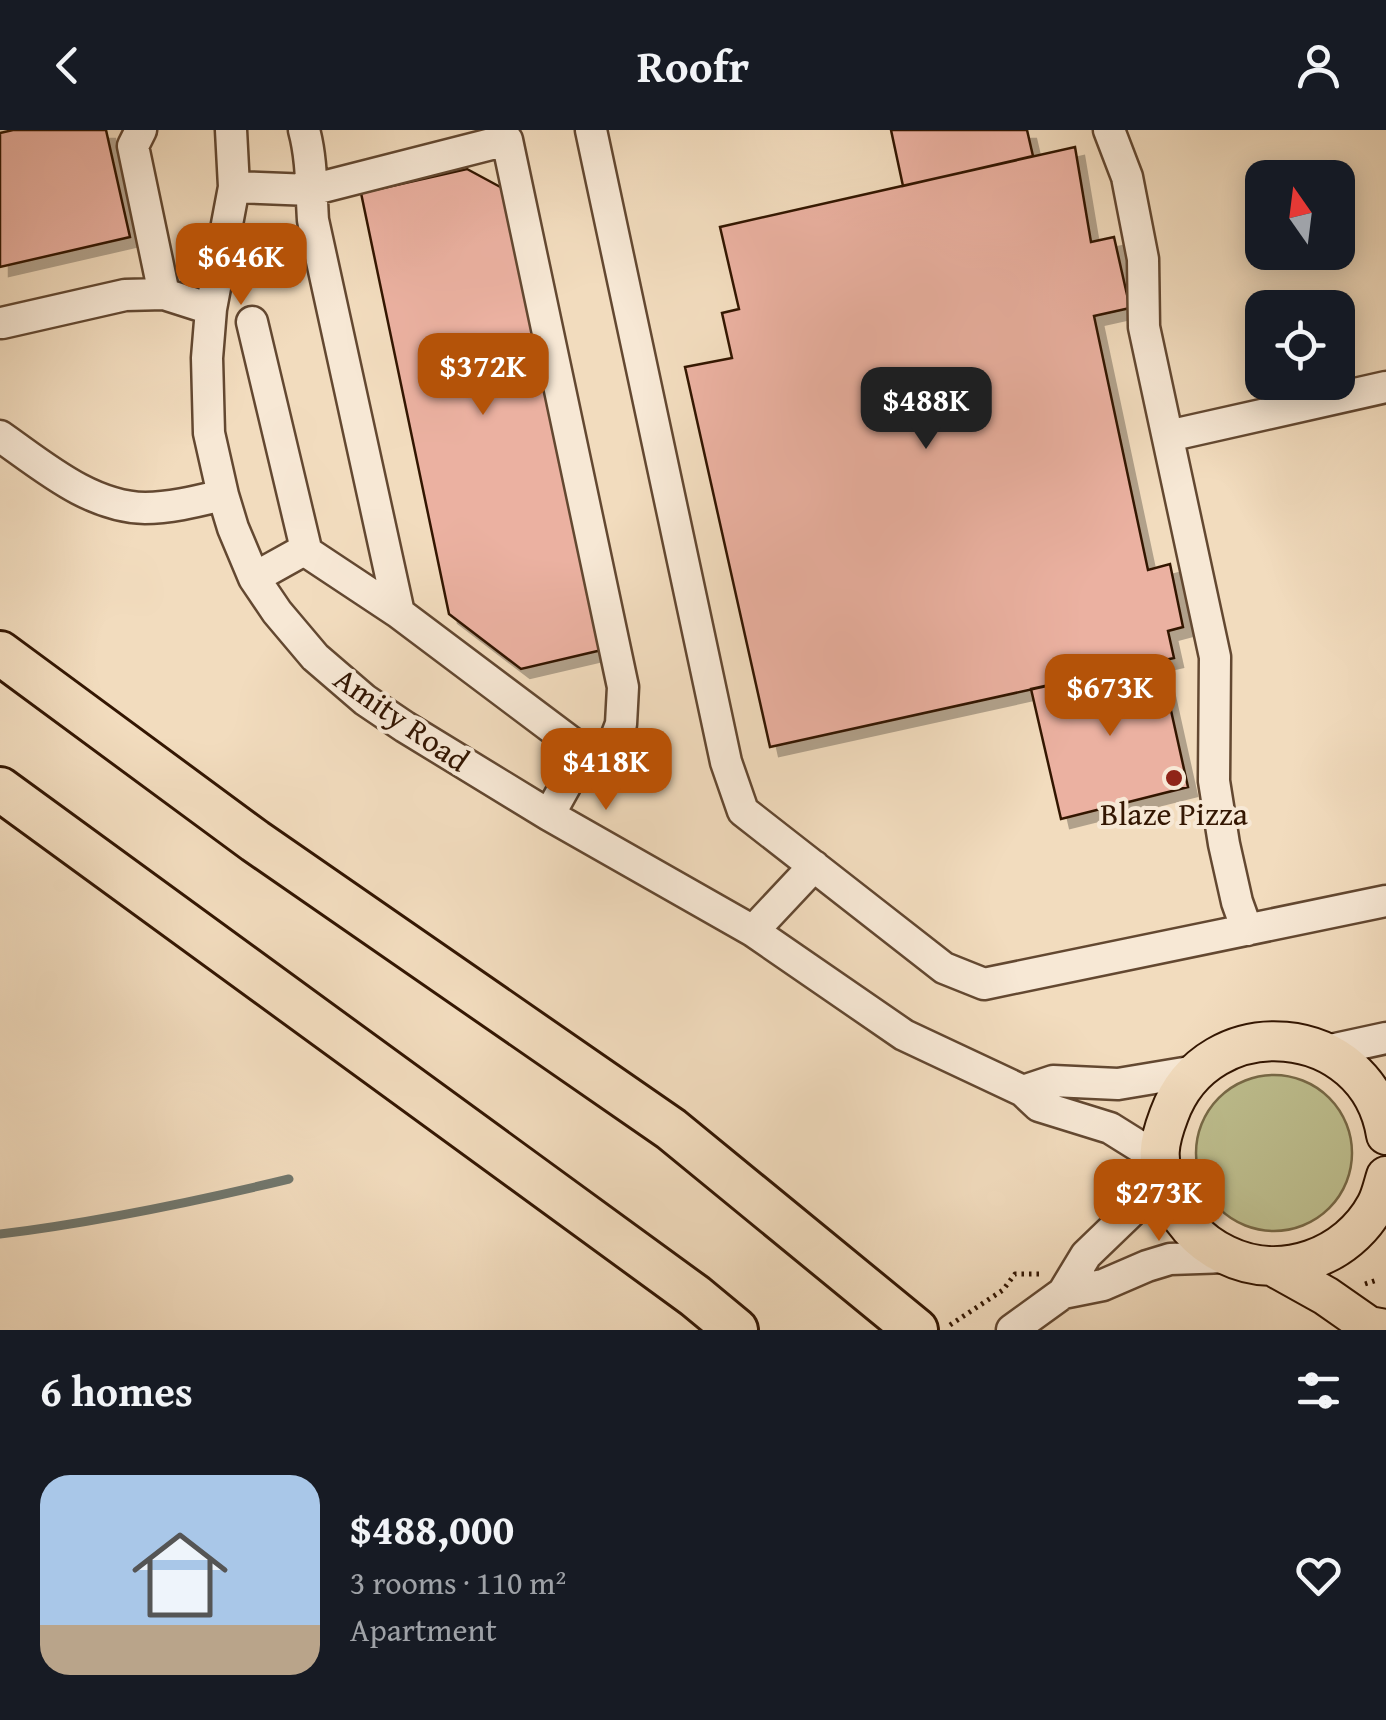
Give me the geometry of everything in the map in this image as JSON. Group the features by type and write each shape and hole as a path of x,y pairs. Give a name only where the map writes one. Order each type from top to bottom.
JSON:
{"highway":[{"path":"0,652 254,841 671,1129 916,1330"},
{"path":"0,789 680,1284 736,1330"}],"main road":[{"path":"1382,1189 1362,1226 1344,1244 1322,1257 1274,1267 1250,1264 1210,1246 1193,1232 1175,1206 1160,1165 1160,1142 1172,1107 1196,1071 1243,1045 1273,1040 1326,1051 1348,1067 1375,1099 1386,1135"},
{"path":"1382,1189 1386,1245"},
{"path":"1274,1267 1370,1326 1386,1329"}],"street":[{"path":"140,130 133,146 164,294"},
{"name":"Amity Road","path":"231,130 234,188 210,308 209,433 233,528 254,578 276,612 314,657 366,700 548,815 754,931 904,1036 1023,1091 1039,1106 1110,1128 1160,1165"},
{"path":"304,130 310,149 313,220 399,613"},
{"path":"591,130 726,762 742,811 944,968 984,984 1386,900"},
{"path":"1108,130 1127,177 1143,259 1144,326 1215,657 1214,781 1224,844 1247,930"},
{"path":"234,188 311,190 507,140 622,687 621,724 612,745 584,752 548,815"},
{"path":"2,322 125,295 164,294 210,308"},
{"path":"252,322 306,549 254,578"},
{"path":"1168,436 1386,387"},
{"path":"0,436 102,502 145,508 223,495"},
{"path":"304,550 399,613 584,752"},
{"path":"754,931 814,866"},
{"path":"1326,1051 1386,1038"},
{"path":"1023,1091 1054,1080 1118,1084 1196,1071"},
{"path":"1012,1330 1063,1293 1086,1256 1152,1188 1160,1165"},
{"path":"1063,1293 1102,1286 1170,1259 1228,1256"}],"path":[{"path":"943,1330 1002,1290 1015,1274"}],"green space":[{"path":"1274,1075 1304,1081 1329,1098 1346,1123 1352,1153 1346,1183 1329,1208 1304,1225 1274,1231 1244,1225 1219,1208 1202,1183 1196,1153 1202,1123 1219,1098 1244,1081"}],"building":[{"path":"106,130 130,237 0,267 0,133"},
{"path":"891,130 1027,130 1033,156 903,186"},
{"path":"1075,147 1091,242 1114,237 1130,308 1094,316 1148,570 1170,564 1183,627 1168,631 1174,658 770,747 685,367 732,358 722,313 739,309 720,227"},
{"path":"467,169 504,189 606,649 521,669 449,614 361,193"},
{"path":"1160,661 1188,787 1061,819 1031,689"}],"waterway":[{"path":"0,1234 145,1211 289,1179"}],"place":[{"name":"Blaze Pizza","path":"1174,778"}]}
